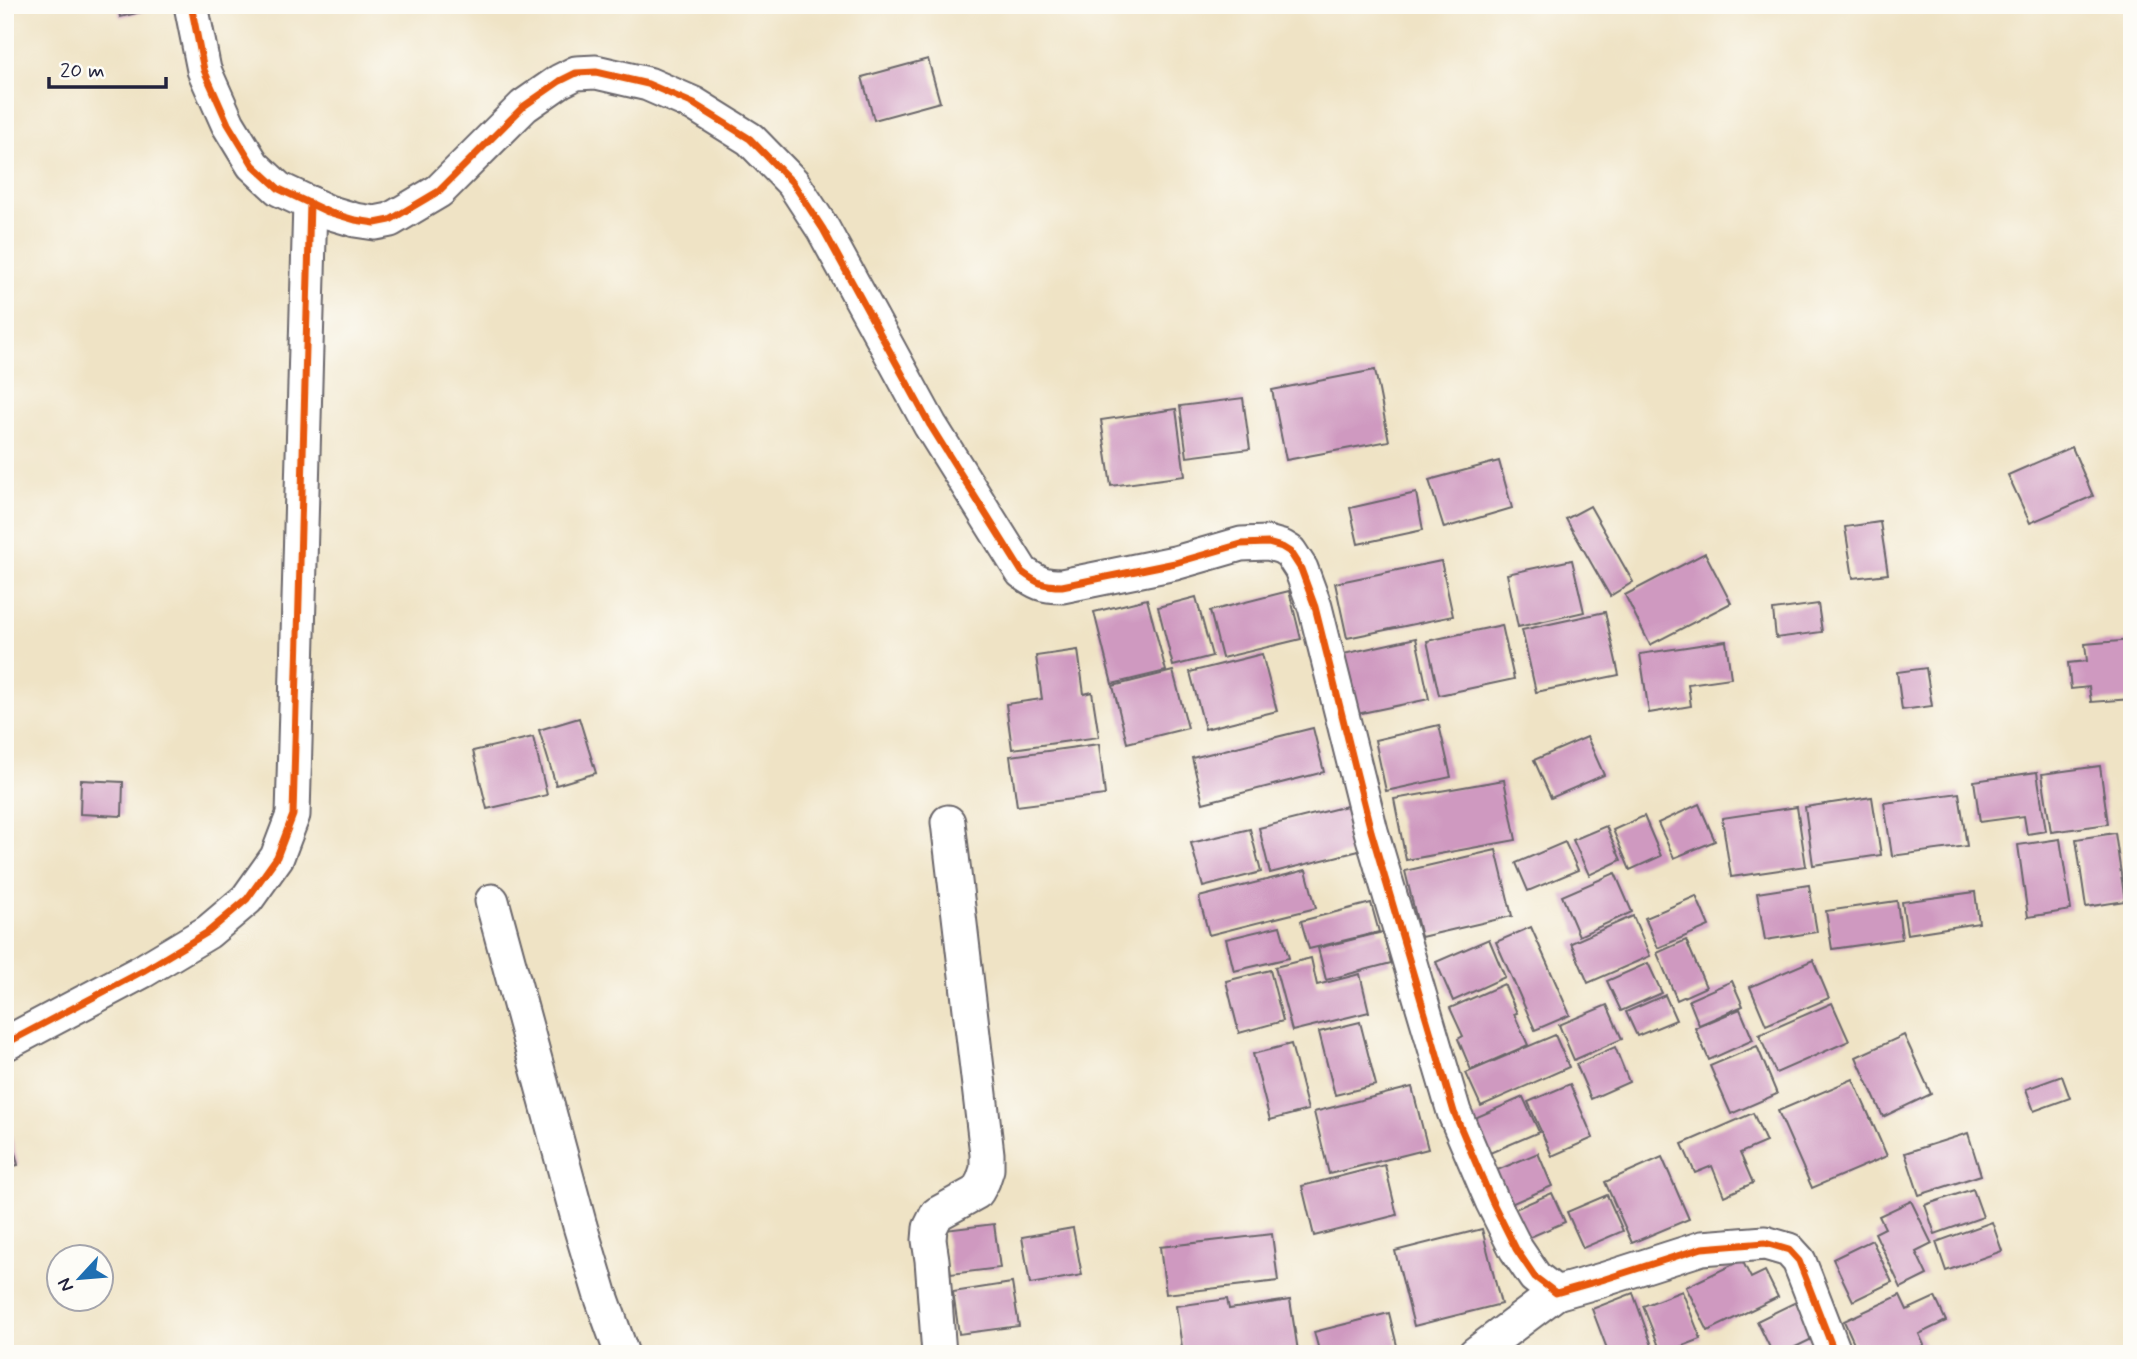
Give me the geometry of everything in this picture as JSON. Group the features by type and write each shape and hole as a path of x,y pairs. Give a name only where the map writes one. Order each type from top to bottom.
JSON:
{"street":[{"path":"191,5 204,70 228,124 253,165 279,189 328,212 355,220 375,223 390,220 439,191 524,106 576,73 596,72 648,84 694,104 750,139 793,183 823,229 930,425 1022,572 1045,586 1062,586 1175,563 1254,542 1282,547 1290,552 1301,569 1315,607 1371,831 1454,1112 1516,1250 1535,1277 1556,1293"},
{"path":"5,1044 143,971 208,932 247,899 276,857 293,815 310,202"},
{"path":"939,1354 930,1228 937,1214 977,1192 987,1169 948,822"},
{"path":"492,901 580,1226 622,1354"},
{"path":"1475,1354 1556,1293 1702,1248 1765,1243 1789,1250 1799,1261 1835,1354"}],"building":[{"path":"118,5 166,5 166,6 120,17"},
{"path":"928,59 940,102 874,120 862,77"},
{"path":"1375,370 1389,441 1286,460 1272,390"},
{"path":"1243,398 1250,449 1187,457 1180,406"},
{"path":"1176,409 1185,476 1111,486 1101,420"},
{"path":"2072,447 2093,496 2030,523 2008,475"},
{"path":"1499,461 1512,508 1444,528 1429,480"},
{"path":"1416,493 1423,530 1358,544 1350,508"},
{"path":"1590,506 1633,582 1610,596 1566,519"},
{"path":"1880,522 1888,574 1853,578 1845,527"},
{"path":"1705,553 1731,603 1650,645 1625,595"},
{"path":"1572,560 1584,612 1518,627 1507,574"},
{"path":"1441,561 1453,616 1347,638 1335,583"},
{"path":"1289,591 1301,639 1222,658 1210,611"},
{"path":"1196,597 1212,656 1173,666 1158,607"},
{"path":"1147,599 1166,671 1112,684 1094,612"},
{"path":"1818,604 1822,632 1776,638 1773,610"},
{"path":"1605,612 1619,675 1536,692 1522,630"},
{"path":"1502,625 1514,679 1439,695 1427,641"},
{"path":"1416,638 1429,699 1352,715 1339,655"},
{"path":"2132,640 2132,699 2091,702 2089,687 2071,689 2068,663 2087,661 2085,644"},
{"path":"1726,641 1731,678 1688,684 1691,706 1649,713 1640,654"},
{"path":"1078,650 1084,694 1092,692 1099,737 1012,749 1006,704 1042,699 1036,656"},
{"path":"1262,654 1277,711 1205,729 1190,672"},
{"path":"1926,668 1932,706 1902,710 1897,672"},
{"path":"1173,671 1188,728 1127,743 1113,686"},
{"path":"579,718 596,773 556,785 539,730"},
{"path":"1439,725 1451,777 1386,791 1375,740"},
{"path":"1313,728 1324,772 1203,803 1192,758"},
{"path":"533,737 547,795 487,809 473,751"},
{"path":"1587,737 1604,775 1551,798 1534,760"},
{"path":"1099,744 1105,795 1017,806 1010,756"},
{"path":"2100,766 2108,824 2051,832 2042,774"},
{"path":"2037,772 2046,831 2027,834 2024,816 1980,822 1974,781"},
{"path":"81,780 123,782 122,816 80,814"},
{"path":"1504,780 1516,840 1406,860 1394,799"},
{"path":"1959,793 1967,846 1892,856 1884,803"},
{"path":"1872,797 1881,855 1813,865 1805,807"},
{"path":"1699,804 1715,841 1674,858 1658,823"},
{"path":"1347,806 1359,851 1270,873 1259,828"},
{"path":"1797,807 1806,866 1731,877 1722,818"},
{"path":"1644,816 1661,856 1630,870 1613,830"},
{"path":"1606,826 1621,860 1589,875 1573,840"},
{"path":"1250,829 1261,872 1203,887 1191,843"},
{"path":"2115,833 2125,901 2086,907 2076,839"},
{"path":"2060,839 2071,910 2028,917 2018,845"},
{"path":"1565,842 1578,870 1528,891 1516,863"},
{"path":"1496,850 1512,916 1421,937 1405,871"},
{"path":"1306,870 1316,908 1209,935 1199,897"},
{"path":"1615,873 1632,912 1579,936 1562,896"},
{"path":"1809,885 1817,932 1765,940 1757,893"},
{"path":"1975,892 1979,923 1907,934 1902,902"},
{"path":"1696,896 1709,926 1658,948 1645,918"},
{"path":"1897,901 1902,939 1832,949 1826,911"},
{"path":"1371,903 1379,932 1309,949 1301,921"},
{"path":"1633,916 1650,956 1588,983 1571,943"},
{"path":"1280,926 1289,958 1234,971 1226,939"},
{"path":"1531,927 1570,1015 1535,1030 1496,942"},
{"path":"1383,932 1391,963 1326,980 1318,948"},
{"path":"1489,939 1505,977 1453,1001 1436,962"},
{"path":"1686,940 1706,987 1677,1000 1657,953"},
{"path":"1311,958 1317,985 1360,974 1369,1012 1292,1031 1275,967"},
{"path":"1813,960 1829,998 1766,1025 1750,987"},
{"path":"1648,963 1662,993 1621,1011 1607,981"},
{"path":"1270,970 1283,1021 1239,1033 1226,981"},
{"path":"1732,981 1743,1006 1699,1025 1689,1000"},
{"path":"1504,984 1528,1045 1471,1070 1458,1039 1463,1036 1450,1008"},
{"path":"1665,995 1676,1020 1637,1036 1626,1012"},
{"path":"1832,1003 1849,1041 1776,1073 1759,1035"},
{"path":"1607,1005 1622,1039 1574,1060 1559,1025"},
{"path":"1740,1009 1753,1040 1709,1060 1695,1028"},
{"path":"1360,1022 1376,1085 1335,1095 1319,1032"},
{"path":"1555,1035 1569,1067 1481,1106 1466,1073"},
{"path":"1904,1035 1931,1094 1883,1117 1856,1057"},
{"path":"1291,1044 1308,1110 1270,1120 1253,1054"},
{"path":"1757,1046 1777,1094 1731,1114 1710,1066"},
{"path":"1615,1047 1629,1082 1591,1099 1576,1064"},
{"path":"2062,1076 2070,1098 2034,1111 2026,1089"},
{"path":"1853,1079 1887,1156 1812,1188 1778,1111"},
{"path":"1570,1084 1593,1138 1552,1156 1528,1102"},
{"path":"1412,1087 1428,1149 1329,1174 1314,1112"},
{"path":"1523,1097 1539,1132 1483,1156 1468,1121"},
{"path":"1753,1113 1766,1142 1740,1153 1753,1183 1724,1196 1712,1166 1695,1173 1682,1144"},
{"path":"9,1127 18,1165 5,1168 5,1128"},
{"path":"1968,1133 1981,1175 1919,1195 1905,1153"},
{"path":"1538,1153 1552,1186 1502,1208 1488,1174"},
{"path":"1662,1157 1689,1219 1632,1243 1605,1182"},
{"path":"1385,1165 1397,1215 1314,1236 1302,1186"},
{"path":"1973,1189 1983,1217 1935,1234 1925,1205"},
{"path":"1552,1193 1565,1222 1519,1242 1506,1213"},
{"path":"1607,1195 1623,1231 1583,1248 1567,1212"},
{"path":"1911,1201 1932,1244 1916,1252 1927,1275 1901,1288 1875,1233 1885,1228 1879,1216"},
{"path":"1992,1222 2002,1251 1946,1271 1936,1242"},
{"path":"994,1224 1000,1268 951,1274 945,1230"},
{"path":"1073,1228 1082,1275 1030,1284 1022,1237"},
{"path":"1482,1229 1501,1304 1414,1326 1395,1251"},
{"path":"1272,1234 1278,1281 1166,1294 1160,1247"},
{"path":"1872,1240 1892,1282 1853,1301 1833,1259"},
{"path":"1742,1260 1751,1278 1765,1271 1778,1297 1708,1331 1686,1287"},
{"path":"1012,1283 1019,1326 959,1334 953,1292"},
{"path":"1682,1291 1701,1339 1662,1354 1643,1306"},
{"path":"1633,1293 1655,1354 1609,1354 1592,1309"},
{"path":"1900,1295 1907,1310 1935,1297 1946,1321 1919,1334 1924,1345 1905,1354 1859,1354 1844,1321"},
{"path":"1227,1299 1229,1309 1290,1300 1298,1351 1279,1354 1183,1354 1176,1306"},
{"path":"1800,1300 1818,1336 1781,1354 1773,1354 1757,1321"},
{"path":"1389,1313 1399,1354 1320,1354 1314,1332"}],"cycle path":[{"path":"191,5 204,70 228,124 253,165 279,189 328,212 355,220 375,223 390,220 439,191 524,106 576,73 596,72 648,84 694,104 750,139 793,183 823,229 930,425 1022,572 1036,581 1062,586 1175,563 1241,544 1268,543 1290,552 1301,569 1315,607 1371,831 1454,1112 1492,1201 1516,1249 1535,1277 1556,1293 1702,1248 1765,1243 1789,1250 1799,1261 1835,1354"},
{"path":"5,1044 143,971 208,932 247,899 277,857 293,815 310,203"}]}
